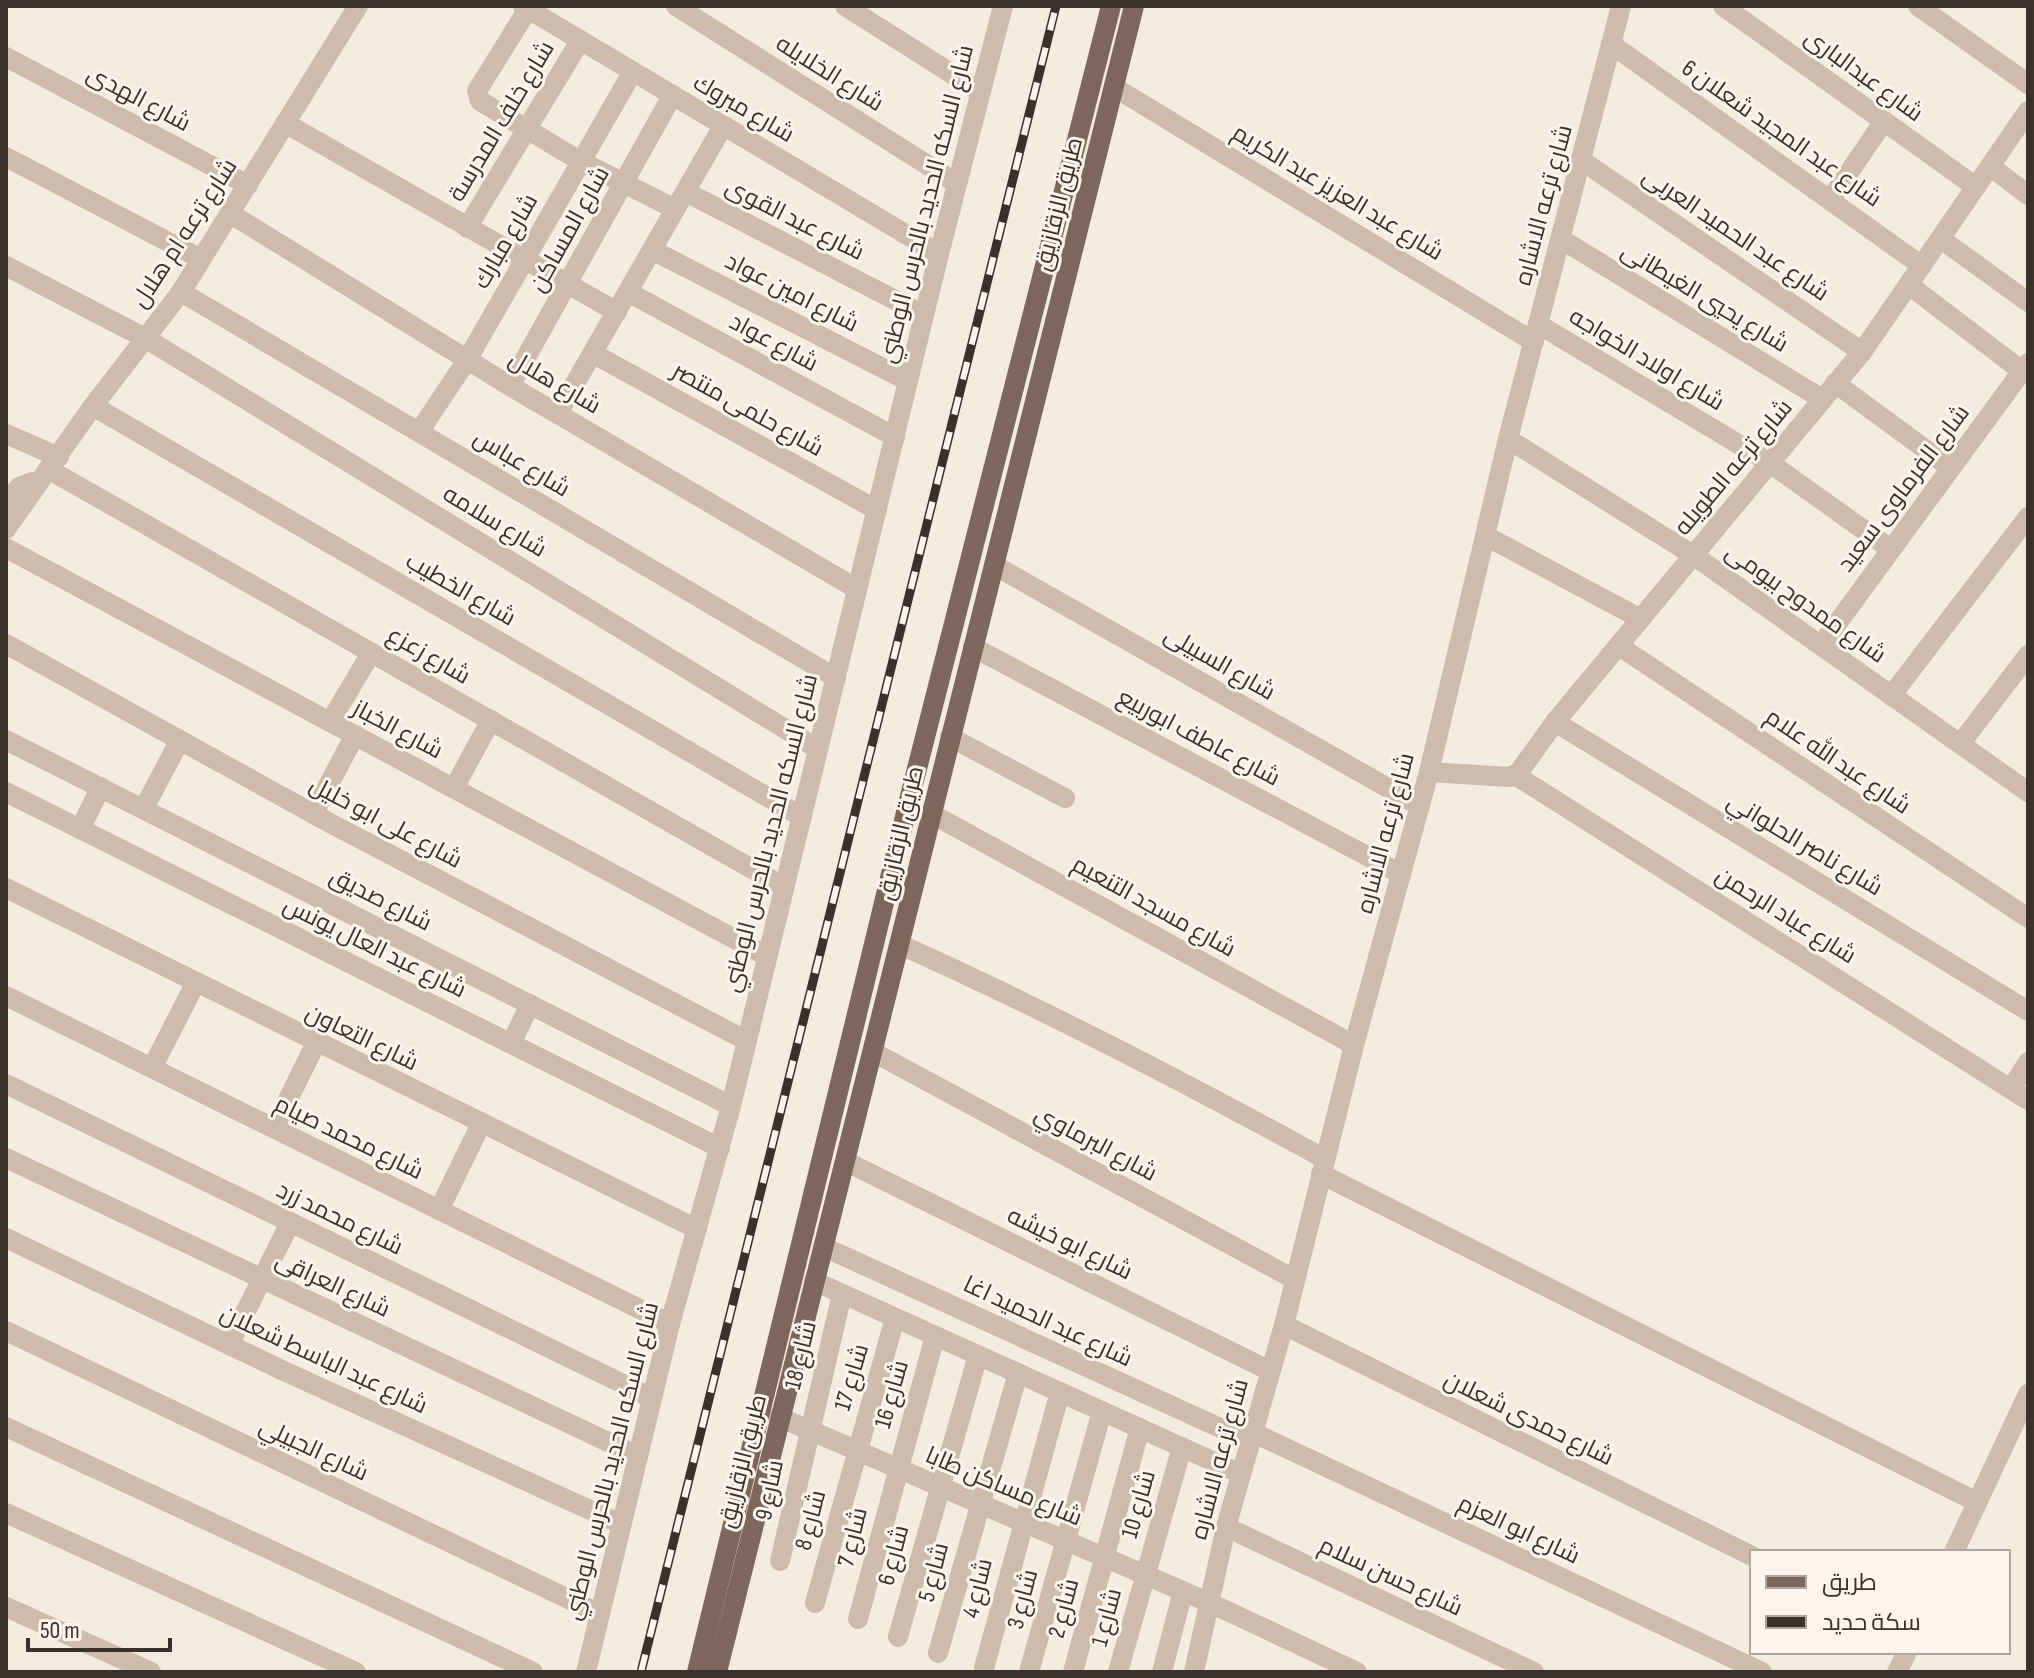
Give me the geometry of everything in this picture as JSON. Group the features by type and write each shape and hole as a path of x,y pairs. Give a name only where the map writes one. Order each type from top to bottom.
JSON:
{"main road":[{"name":"طريق الزقازيق","path":"697,1672 804,1225 1111,6"},
{"name":"طريق الزقازيق","path":"717,1672 779,1417 875,1053 930,813 1134,6"},
{"path":"1059,212 1081,217"},
{"path":"804,1225 826,1239"}],"street":[{"name":"شارع الخلايله","path":"676,6 956,183"},
{"path":"845,6 979,91"},
{"name":"شارع السكه الحديد بالحرس الوطني","path":"586,1672 670,1324 731,1106 956,183 1003,6"},
{"name":"شارع ترعه الاشاره","path":"1196,1671 1226,1527 1284,1325 1354,1045 1429,772 1508,439 1621,6"},
{"name":"شارع عبدالبارى","path":"1723,6 1976,187"},
{"path":"1918,6 2028,84"},
{"name":"شارع ترعه ام هلال","path":"6,529 93,406 181,292 356,7"},
{"name":"شارع مبروك","path":"526,7 939,254"},
{"name":"شارع عبد القوى","path":"526,7 476,96 526,130 625,185 681,200 924,315"},
{"name":"شارع خلف المدرسة","path":"467,228 580,41"},
{"name":"شارع عبد المجيد شعلان 6","path":"1611,44 1922,266"},
{"name":"شارع الهدى","path":"6,57 248,185"},
{"name":"شارع مبارك","path":"419,432 467,360 632,73"},
{"name":"شارع عبد العزيز عبد الكريم","path":"1114,87 1536,333"},
{"name":"شارع المساكن","path":"510,386 672,96"},
{"name":"شارع ترعه الطويله","path":"1515,775 1555,722 1862,352 2028,111"},
{"path":"1831,199 1884,121"},
{"path":"285,123 617,312"},
{"path":"558,413 723,126"},
{"path":"6,157 201,259"},
{"name":"شارع عبد الحميد العربى","path":"1581,160 1862,352"},
{"path":"1990,166 2028,195"},
{"name":"شارع هلال","path":"231,214 510,386 857,589"},
{"name":"شارع يحيي الغيطانى","path":"1561,239 1829,391 1951,468"},
{"path":"1941,239 2028,302"},
{"name":"شارع امين عواد","path":"652,250 908,381"},
{"name":"شارع سلامه","path":"6,266 145,338 818,749"},
{"path":"1909,285 2025,367"},
{"name":"شارع عباس","path":"181,292 836,678"},
{"name":"شارع عواد","path":"628,292 895,437"},
{"name":"شارع اولاد الخواجه","path":"1536,333 1770,463 1889,548"},
{"name":"شارع حلمى منتصر","path":"594,354 877,510"},
{"name":"شارع الفرماوى سعيد","path":"1822,644 1889,548 2025,367"},
{"name":"شارع الخطيب","path":"93,406 802,817"},
{"name":"شارع زعزع","path":"6,434 49,469 784,887"},
{"name":"شارع ممدوح بيومى","path":"1508,439 1693,555 2028,792"},
{"name":"شارع ترعه ام هلال","path":"6,502 19,487 49,469"},
{"path":"1891,696 2028,517"},
{"path":"1486,536 1641,619"},
{"name":"شارع الخباز","path":"6,548 766,956"},
{"name":"شارع السبيلى","path":"994,565 1420,806"},
{"name":"شارع على ابو خليل","path":"6,644 313,814 745,1040"},
{"name":"شارع عبد الله علام","path":"1619,646 2028,918"},
{"name":"شارع عاطف ابوربيع","path":"973,647 1401,874"},
{"path":"330,722 371,653"},
{"path":"1961,743 2028,655"},
{"path":"454,788 491,720"},
{"name":"شارع ناصر الحلواني","path":"1555,722 2028,1011"},
{"path":"313,814 355,735"},
{"path":"950,737 1065,798"},
{"name":"شارع صديق","path":"6,740 731,1106"},
{"path":"144,808 180,740"},
{"path":"1429,772 1515,775"},
{"name":"شارع عباد الرحمن","path":"1515,775 2019,1094"},
{"path":"80,829 101,787"},
{"name":"شارع عبد العال يونس","path":"6,792 720,1148"},
{"name":"شارع مسجد التنعيم","path":"930,813 1354,1045"},
{"name":"شارع التعاون","path":"6,888 195,984 697,1229"},
{"path":"901,945 988,984 1170,1074 1323,1167 1977,1502"},
{"path":"152,1068 195,984"},
{"name":"شارع محمد صيام","path":"6,996 670,1324"},
{"path":"511,1044 530,1004"},
{"path":"274,1128 316,1043"},
{"name":"شارع البرماوي","path":"875,1053 1294,1279"},
{"path":"2019,1094 2028,1062"},
{"name":"شارع محمد زرد","path":"6,1084 652,1398"},
{"path":"439,1210 481,1124"},
{"name":"شارع العراقى","path":"6,1158 638,1456"},
{"name":"شارع ابو خيشه","path":"847,1162 1270,1371"},
{"path":"229,1345 290,1223"},
{"name":"شارع عبد الباسط شعلان","path":"6,1238 229,1345 621,1524"},
{"name":"شارع عبد الحميد اغا","path":"826,1239 1252,1438"},
{"path":"814,1281 1241,1474"},
{"name":"شارع 18","path":"808,1430 842,1294"},
{"name":"شارع 17","path":"856,1450 895,1318"},
{"name":"شارع حمدى شعلان","path":"1284,1325 1750,1555"},
{"name":"شارع الجبيلي","path":"6,1331 600,1614"},
{"name":"شارع 16","path":"896,1468 935,1336"},
{"name":"شارع 6","path":"898,1637 938,1486 978,1355"},
{"name":"شارع 5","path":"938,1653 1018,1373"},
{"name":"شارع 4","path":"984,1668 1021,1521 1060,1392"},
{"path":"1955,1550 2028,1394"},
{"name":"شارع 3","path":"1029,1672 1102,1411"},
{"name":"شارع مساكن طابا","path":"779,1417 1208,1602 1357,1672"},
{"path":"6,1427 533,1672"},
{"name":"شارع 2","path":"1073,1672 1140,1428"},
{"name":"شارع 9","path":"780,1561 808,1430"},
{"name":"شارع ابو العزم","path":"1252,1438 1762,1672"},
{"name":"شارع 10","path":"1145,1575 1182,1447"},
{"name":"شارع 8","path":"815,1603 856,1450"},
{"name":"شارع 7","path":"858,1619 896,1468"},
{"path":"6,1513 356,1672"},
{"name":"شارع حسن سلام","path":"1226,1527 1534,1672"},
{"name":"شارع 1","path":"1118,1672 1145,1575"},
{"path":"1162,1672 1183,1591"},
{"path":"6,1607 151,1672"},
{"path":"1897,1672 1906,1654"}],"railway":[{"path":"641,1672 1056,6"}]}
